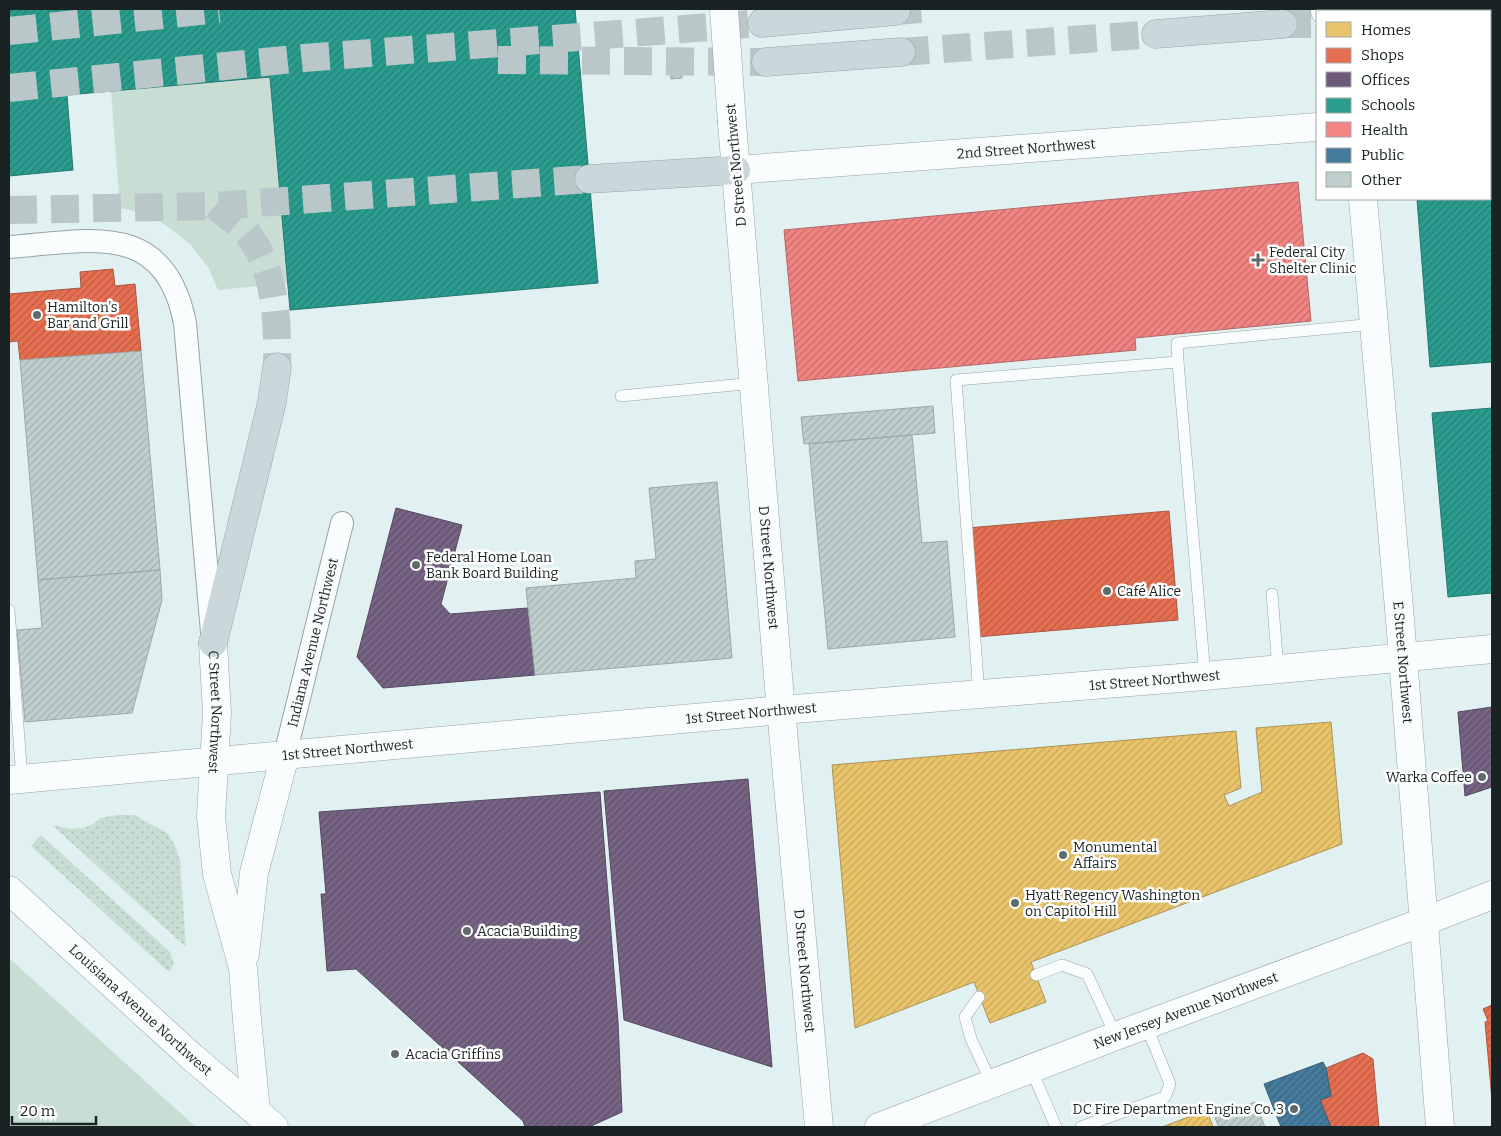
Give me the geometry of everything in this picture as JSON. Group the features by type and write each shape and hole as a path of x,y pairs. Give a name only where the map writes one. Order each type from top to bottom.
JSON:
{"highway":[{"path":"762,23 896,11"},
{"path":"1156,34 1283,24"},
{"path":"766,62 900,52"},
{"path":"589,179 736,170"},
{"path":"213,643 272,402 277,367"}],"street":[{"name":"D Street Northwest","path":"724,9 754,383 819,1127"},
{"name":"2nd Street Northwest","path":"736,170 1316,127"},
{"name":"E Street Northwest","path":"1363,200 1403,658 1440,1127"},
{"name":"C Street Northwest","path":"9,247 104,241 123,244 138,250 153,260 162,268 177,292 185,323 213,643 217,714 211,816 217,874 244,968 247,1020 263,1122"},
{"name":"Indiana Avenue Northwest","path":"244,968 254,873 342,522"},
{"name":"1st Street Northwest","path":"15,779 782,710 1205,676 1492,649"},
{"name":"Louisiana Avenue Northwest","path":"9,890 263,1122"},
{"name":"New Jersey Avenue Northwest","path":"879,1127 1492,895"}],"lane":[{"path":"1205,676 1177,343 1374,324"},
{"path":"979,695 956,380 1178,362"},
{"path":"621,396 754,383"},
{"path":"1272,594 1278,669"},
{"path":"9,610 15,779"},
{"path":"1036,975 1062,964 1087,974 1116,1036"},
{"path":"980,997 964,1017 971,1039 992,1084"},
{"path":"1080,1127 1165,1097 1170,1084 1146,1025"},
{"path":"1031,1069 1056,1127"}],"green space":[{"path":"270,77 288,283 218,290 209,269 191,245 167,226 146,214 120,208 111,91"},
{"path":"134,815 167,833 175,845 180,860 186,947 52,825 70,829 83,828 93,824 100,818"},
{"path":"41,835 170,952 174,964 169,972 31,846"},
{"path":"9,958 176,1109 196,1127 9,1127"}],"building: Homes":[{"name":"Hyatt Regency Washington on Capitol Hill","path":"1331,722 1342,844 1031,962 1046,1002 990,1023 974,982 855,1028 832,765 1236,731 1241,788 1224,795 1229,806 1262,792 1256,728"},
{"path":"1207,1110 1213,1127 1162,1127"}],"building: Shops":[{"path":"113,269 115,286 135,284 141,351 20,360 18,341 9,342 9,294 81,288 80,272"},
{"path":"1169,511 1178,620 976,637 967,528"},
{"path":"1492,1005 1492,1100 1485,1022 1488,1021 1483,1009"},
{"path":"1363,1053 1373,1059 1379,1127 1331,1127 1320,1100 1331,1096 1326,1068"}],"building: Offices":[{"name":"Federal Home Loan Bank Board Building","path":"396,508 462,525 441,604 450,614 528,608 535,675 383,688 357,657"},
{"path":"1492,707 1492,787 1465,796 1458,712"},
{"path":"748,779 772,1067 624,1020 604,791"},
{"name":"Acacia Building","path":"600,792 618,1022 622,1112 589,1127 525,1127 523,1121 356,969 327,971 321,894 326,894 319,812"}],"building: Schools":[{"path":"9,9 575,9 598,283 290,310 270,77 67,95 73,170 9,176"},
{"path":"1492,166 1492,362 1430,367 1417,200 1491,200"},
{"path":"1492,408 1492,593 1448,597 1432,413"}],"building: Health":[{"path":"1298,182 1311,321 1135,338 1136,350 798,381 784,230"}],"building: Public":[{"path":"1323,1062 1326,1068 1331,1096 1320,1100 1331,1127 1281,1127 1264,1084"}],"building: Other":[{"path":"679,48 682,78 671,79 668,49"},
{"path":"141,351 160,570 38,580 20,360"},
{"path":"933,406 935,433 804,444 801,417"},
{"path":"912,435 922,543 947,541 955,637 828,649 809,444"},
{"path":"717,482 732,658 535,675 526,588 636,578 635,561 656,559 649,488"},
{"path":"160,570 162,600 132,713 25,722 17,630 42,628 38,580"},
{"path":"1255,1102 1265,1127 1219,1127 1215,1118"}],"tunnel":[{"path":"9,31 219,9"},
{"path":"896,11 921,9"},
{"path":"9,88 304,58 762,23"},
{"path":"1283,24 1316,24"},
{"path":"901,52 1156,34"},
{"path":"498,60 766,62"},
{"path":"9,210 215,206 589,179"},
{"path":"215,206 248,234 264,264 270,280 276,315 277,367"}],"place":[{"name":"Federal City Shelter Clinic","path":"1258,260"},
{"name":"Hamilton's Bar and Grill","path":"37,315"},
{"name":"Federal Home Loan Bank Board Building","path":"416,565"},
{"name":"Café Alice","path":"1107,591"},
{"name":"Warka Coffee","path":"1482,777"},
{"name":"Monumental Affairs","path":"1063,855"},
{"name":"Hyatt Regency Washington on Capitol Hill","path":"1015,903"},
{"name":"Acacia Building","path":"467,931"},
{"name":"Acacia Griffins","path":"395,1054"},
{"name":"DC Fire Department Engine Co. 3","path":"1294,1109"}]}
